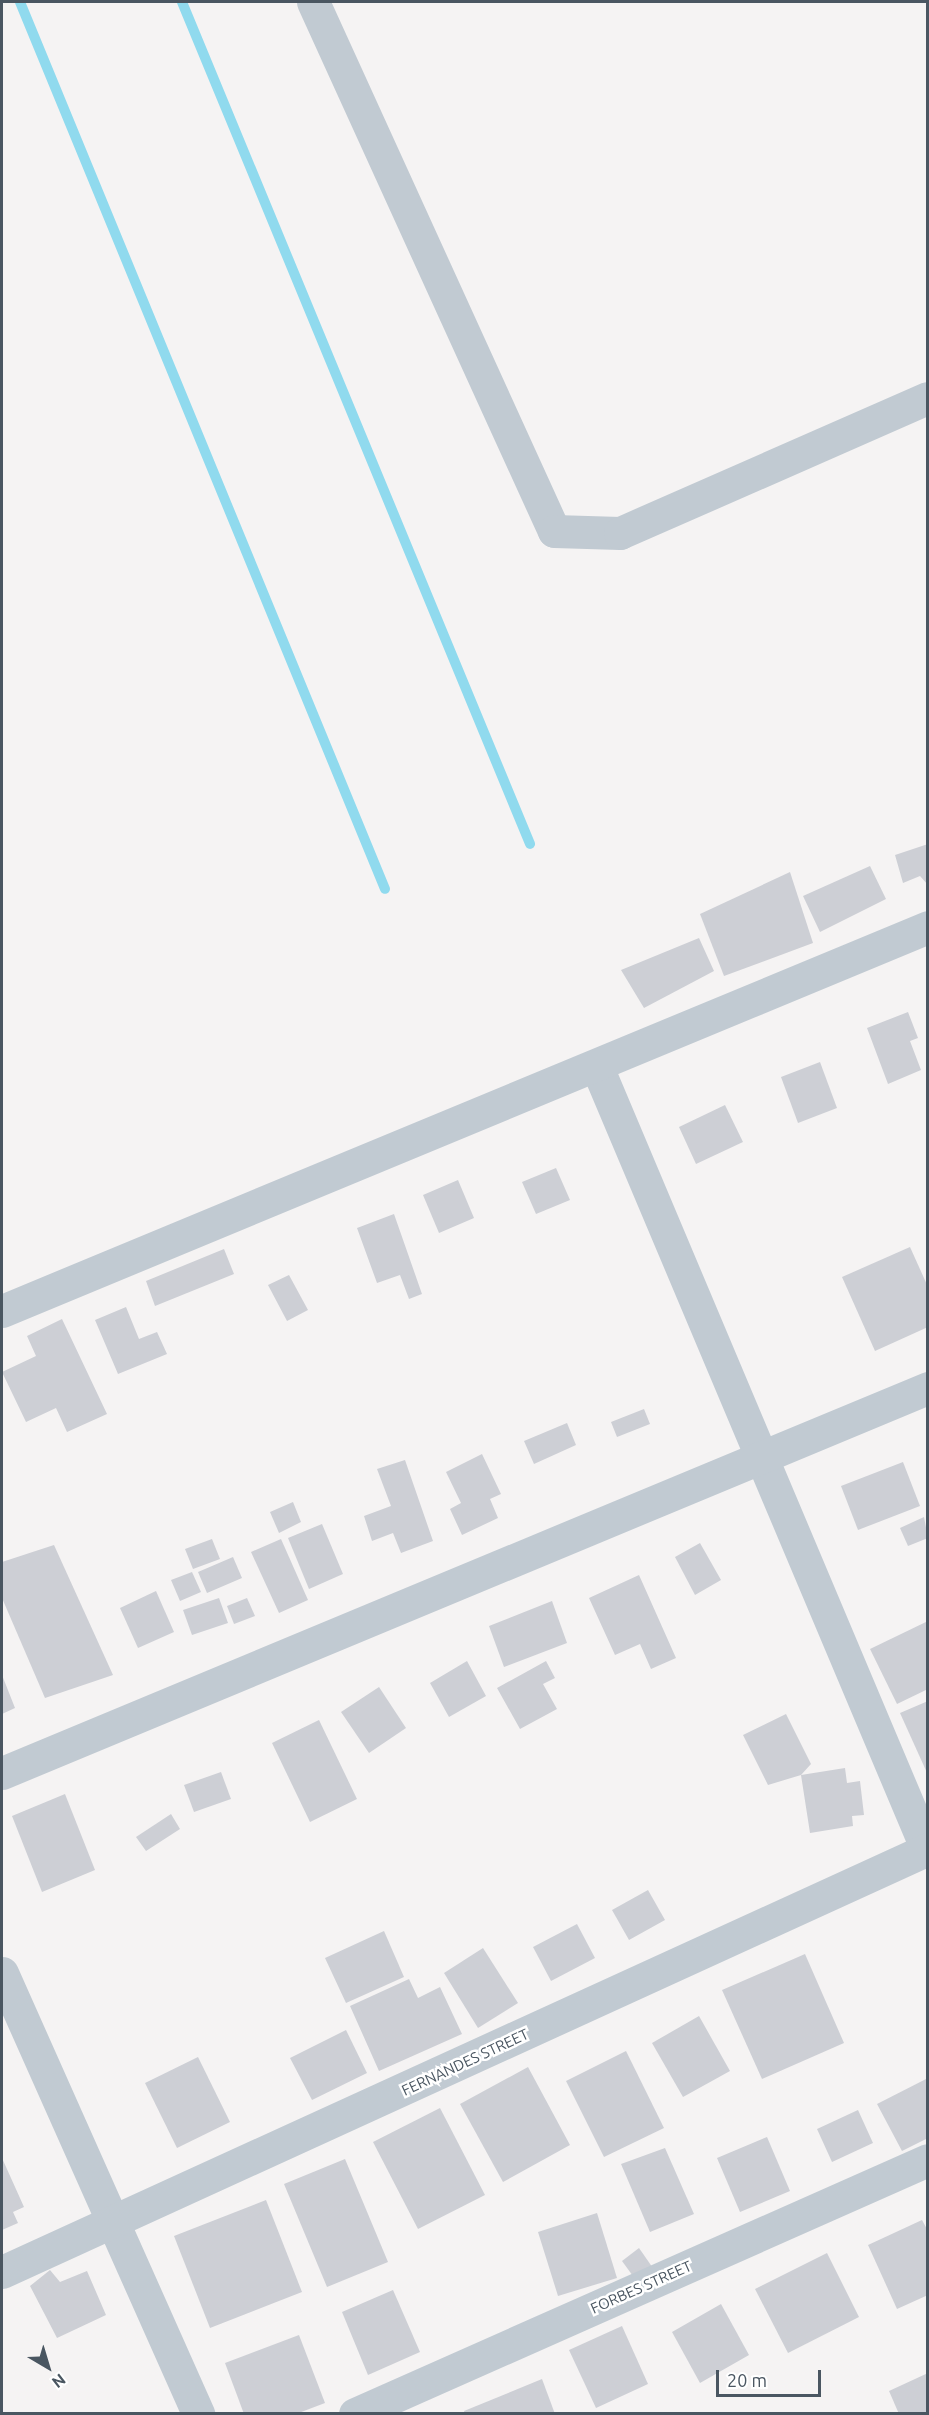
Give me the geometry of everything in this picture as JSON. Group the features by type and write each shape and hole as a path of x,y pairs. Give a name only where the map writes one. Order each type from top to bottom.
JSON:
{"street":[{"path":"314,2 554,531 621,532 927,398"},
{"path":"2,1311 597,1067 927,927"},
{"path":"597,1067 927,1850"},
{"path":"2,1773 927,1388"},
{"name":"FERNANDES STREET","path":"2,2272 927,1850"},
{"path":"2,1972 198,2414"},
{"name":"FORBES STREET","path":"356,2414 927,2160"}],"building":[{"path":"928,844 928,885 920,876 903,883 895,855"},
{"path":"870,866 886,899 820,932 803,896"},
{"path":"790,872 813,943 724,976 700,914"},
{"path":"699,938 714,971 644,1008 621,970"},
{"path":"908,1012 918,1038 910,1041 921,1070 888,1084 867,1028"},
{"path":"820,1062 837,1108 798,1123 781,1077"},
{"path":"725,1105 743,1142 696,1164 679,1127"},
{"path":"556,1168 570,1200 536,1214 522,1182"},
{"path":"458,1180 474,1218 439,1233 423,1195"},
{"path":"394,1214 422,1294 409,1299 400,1275 377,1283 357,1228"},
{"path":"910,1247 928,1287 928,1327 875,1351 842,1277"},
{"path":"224,1249 234,1274 155,1306 146,1281"},
{"path":"289,1275 308,1310 287,1321 268,1285"},
{"path":"126,1307 139,1339 157,1332 167,1354 118,1374 95,1320"},
{"path":"62,1319 107,1414 67,1432 56,1408 26,1422 2,1372 36,1356 27,1336"},
{"path":"644,1409 650,1424 617,1437 611,1422"},
{"path":"567,1423 576,1445 534,1464 524,1441"},
{"path":"482,1454 501,1494 490,1499 498,1518 462,1535 450,1509 461,1503 446,1472"},
{"path":"405,1460 433,1541 401,1553 393,1533 372,1541 364,1516 391,1506 377,1469"},
{"path":"903,1462 920,1506 858,1530 841,1486"},
{"path":"293,1502 301,1522 279,1533 270,1512"},
{"path":"924,1517 928,1538 908,1546 900,1528"},
{"path":"322,1524 343,1574 309,1589 288,1538"},
{"path":"212,1539 220,1559 193,1569 185,1549"},
{"path":"281,1539 308,1600 279,1613 251,1552"},
{"path":"700,1543 721,1580 695,1595 675,1557"},
{"path":"54,1545 113,1675 45,1698 2,1598 2,1562"},
{"path":"233,1557 242,1578 207,1593 198,1572"},
{"path":"192,1572 201,1592 180,1601 171,1580"},
{"path":"639,1575 676,1658 651,1669 640,1644 615,1655 589,1598"},
{"path":"156,1591 174,1632 138,1648 120,1608"},
{"path":"219,1598 228,1623 192,1635 183,1610"},
{"path":"247,1598 255,1616 234,1624 227,1606"},
{"path":"552,1601 567,1643 504,1667 489,1626"},
{"path":"928,1621 928,1689 897,1704 870,1649"},
{"path":"467,1661 486,1696 449,1717 430,1683"},
{"path":"546,1661 555,1678 543,1684 557,1709 520,1729 497,1688"},
{"path":"2,1675 15,1708 2,1714"},
{"path":"379,1687 406,1728 369,1753 341,1712"},
{"path":"928,1701 928,1775 900,1713"},
{"path":"786,1714 811,1764 801,1775 768,1785 743,1735"},
{"path":"319,1720 357,1799 310,1822 272,1743"},
{"path":"845,1768 847,1783 860,1781 864,1815 852,1816 853,1826 810,1833 801,1775"},
{"path":"221,1772 231,1799 194,1812 184,1785"},
{"path":"65,1794 95,1870 42,1892 12,1816"},
{"path":"171,1814 180,1829 146,1851 136,1837"},
{"path":"648,1890 665,1920 629,1940 612,1910"},
{"path":"577,1924 595,1958 551,1981 533,1947"},
{"path":"384,1931 404,1977 346,2003 325,1958"},
{"path":"483,1948 518,2003 478,2028 444,1973"},
{"path":"805,1954 844,2043 762,2079 722,1990"},
{"path":"409,1979 418,1998 440,1987 462,2034 379,2071 350,2006"},
{"path":"699,2016 730,2071 683,2097 652,2043"},
{"path":"346,2030 367,2073 312,2100 290,2058"},
{"path":"626,2051 664,2128 604,2157 566,2081"},
{"path":"198,2057 230,2122 177,2148 145,2083"},
{"path":"528,2067 570,2145 503,2182 460,2104"},
{"path":"928,2078 928,2138 902,2151 877,2104"},
{"path":"440,2108 485,2195 418,2229 373,2142"},
{"path":"858,2110 873,2143 832,2162 817,2129"},
{"path":"767,2137 790,2191 740,2212 717,2158"},
{"path":"665,2148 694,2214 650,2232 621,2164"},
{"path":"2,2158 24,2207 13,2212 18,2223 2,2230"},
{"path":"345,2159 388,2262 327,2287 284,2184"},
{"path":"266,2200 302,2292 210,2328 174,2236"},
{"path":"597,2213 617,2278 558,2296 538,2232"},
{"path":"922,2220 928,2231 928,2295 897,2309 868,2245"},
{"path":"639,2248 655,2271 638,2283 622,2261"},
{"path":"827,2253 859,2317 788,2353 755,2289"},
{"path":"50,2270 60,2282 87,2271 106,2315 57,2338 30,2286"},
{"path":"393,2290 420,2352 368,2375 342,2312"},
{"path":"721,2304 749,2355 700,2383 672,2332"},
{"path":"622,2326 648,2384 596,2408 569,2350"},
{"path":"299,2335 325,2403 296,2414 244,2414 225,2363"},
{"path":"928,2373 928,2414 899,2414 889,2391"},
{"path":"542,2379 555,2414 465,2414 464,2411"}],"waterway":[{"path":"20,2 385,889"},
{"path":"182,2 530,844"}]}
